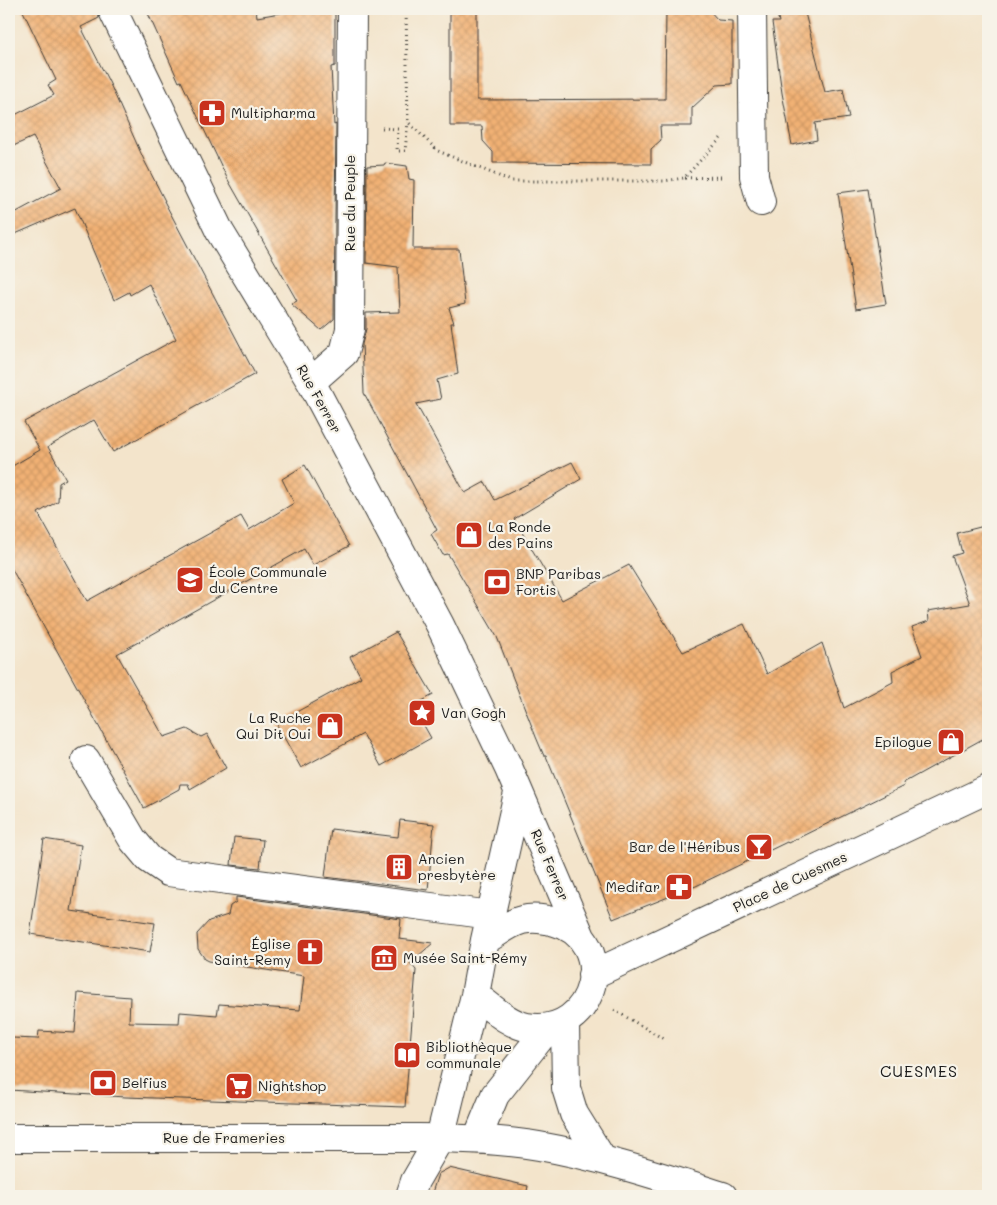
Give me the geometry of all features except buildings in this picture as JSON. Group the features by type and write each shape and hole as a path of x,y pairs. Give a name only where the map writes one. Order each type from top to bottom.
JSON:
{"street":[{"name":"Rue Ferrer","path":"112,9 220,232 311,382 440,625 509,769 518,794 581,938"},
{"name":"Rue du Peuple","path":"311,382 344,353 350,329 352,9"},
{"path":"752,9 753,109 758,189"},
{"path":"86,760 133,840 149,859 168,872 488,928 521,920 540,918 566,925 581,938 589,950 592,962 591,985"},
{"name":"Place de Cuesmes","path":"477,1139 495,1095 557,1025 580,1010 591,985 988,790"},
{"name":"Rue Ferrer","path":"488,928 518,794"},
{"path":"410,1196 415,1182 440,1138 475,995 488,928"},
{"path":"475,995 508,1020 526,1027 557,1025 566,1088 574,1114 602,1159"},
{"name":"Rue de Frameries","path":"9,1138 440,1138"},
{"path":"440,1138 477,1139 538,1146 602,1159 723,1196"}],"path":[{"path":"351,128 398,129 398,151 406,151 408,122 406,9"},
{"path":"684,178 724,134 753,109"},
{"path":"408,122 438,151 511,181 664,181 684,178 758,189"},
{"path":"591,985 664,1039"}],"place":[{"name":"Multipharma","path":"212,113"},
{"name":"La Ronde des Pains","path":"469,535"},
{"name":"École Communale du Centre","path":"190,580"},
{"name":"BNP Paribas Fortis","path":"497,582"},
{"name":"Van Gogh","path":"422,713"},
{"name":"La Ruche Qui Dit Oui","path":"330,726"},
{"name":"Epilogue","path":"951,742"},
{"name":"Bar de l'Héribus","path":"759,847"},
{"name":"Ancien presbytère","path":"399,867"},
{"name":"Medifar","path":"679,887"},
{"name":"Église Saint-Remy","path":"310,952"},
{"name":"Musée Saint-Rémy","path":"384,958"},
{"name":"Bibliothèque communale","path":"407,1055"},
{"name":"Belfius","path":"103,1083"},
{"name":"Nightshop","path":"239,1086"}],"district":[{"name":"CUESMES","path":"919,1071"}]}
